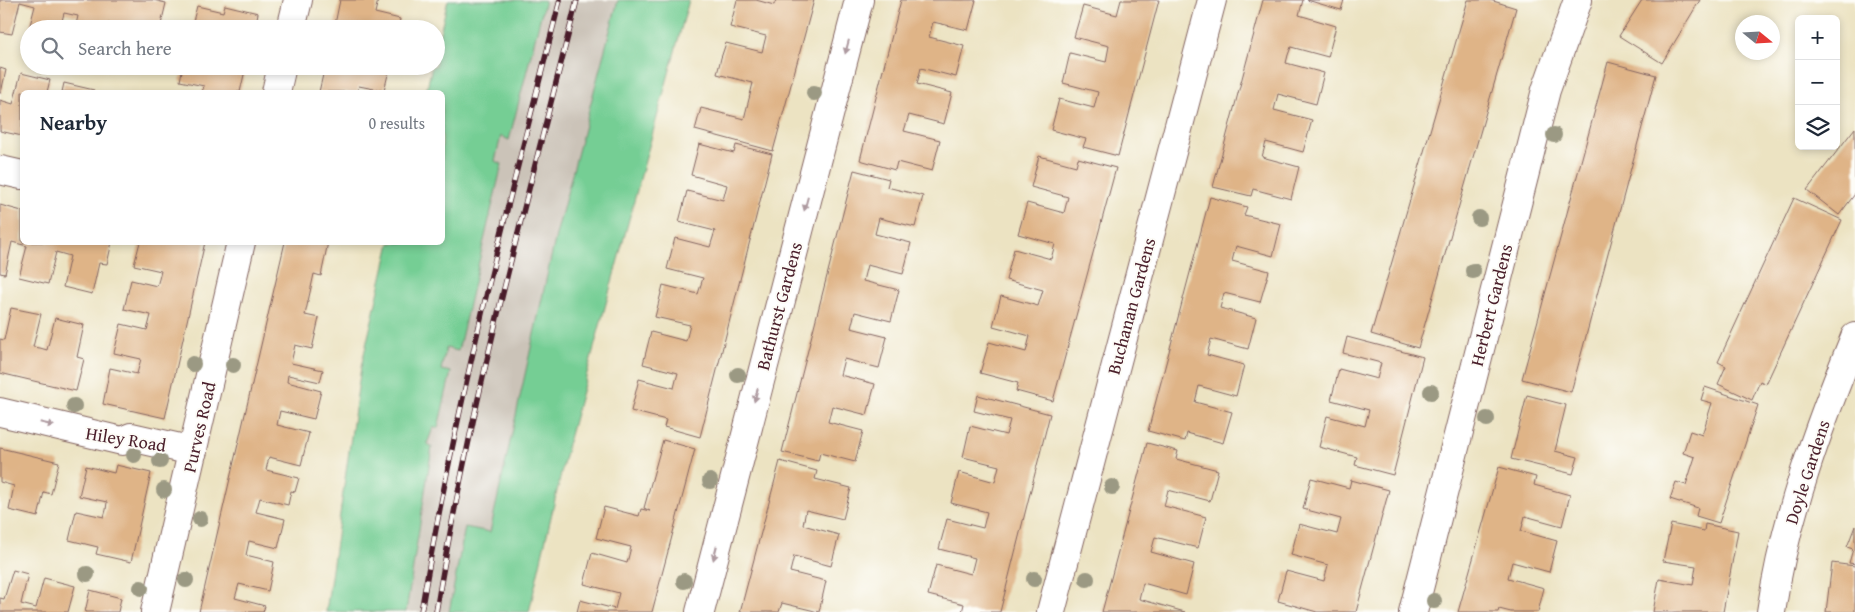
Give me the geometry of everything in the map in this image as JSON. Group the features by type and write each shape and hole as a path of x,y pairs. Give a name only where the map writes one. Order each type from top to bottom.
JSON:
{"street":[{"path":"293,20 296,0"},
{"name":"Bathurst Gardens","path":"700,612 859,0"},
{"name":"Buchanan Gardens","path":"1051,612 1212,0"},
{"name":"Herbert Gardens","path":"1413,612 1546,90 1578,0"},
{"path":"276,90 280,75"},
{"path":"0,170 20,175"},
{"name":"Purves Road","path":"155,612 240,245"},
{"name":"Doyle Gardens","path":"1771,612 1790,522 1830,399 1855,337"},
{"name":"Hiley Road","path":"0,412 122,441 131,437 193,451"}],"shaded area":[{"path":"448,0 689,0 569,439 529,612 326,612 361,367 390,245 445,245 445,90 426,90 430,75 445,75 445,20 443,20"}],"green space":[{"path":"448,0 545,0 509,140 501,136 495,161 502,164 458,351 446,348 441,370 451,372 438,428 433,428 427,444 432,447 406,612 326,612 361,367 390,245 445,245 445,90 426,90 430,75 445,75 445,20 443,20"},
{"path":"618,0 689,0 569,439 529,612 449,612 465,527 490,532 556,235"}],"building":[{"path":"0,0 153,0 166,3 162,20 77,20 78,16 64,13 62,20 31,20 35,6 20,2 12,34 0,32"},
{"path":"340,0 378,0 375,13 400,19 400,20 336,20"},
{"path":"737,0 756,0 774,5 776,0 814,0 773,151 695,130 701,108 744,119 753,83 717,74 721,58 726,43 762,52 766,36 730,27"},
{"path":"901,0 976,0 968,30 933,22 929,37 964,46 956,77 921,68 917,84 952,93 944,124 909,115 904,131 940,140 932,171 897,162 895,170 860,160"},
{"path":"1121,0 1159,0 1118,156 1083,147 1086,139 1051,130 1059,99 1094,108 1098,92 1063,83 1070,53 1106,62 1109,46 1074,37 1083,6 1117,15"},
{"path":"1263,0 1303,0 1299,15 1336,26 1328,57 1291,47 1288,55 1286,63 1324,73 1316,104 1278,94 1274,110 1312,120 1303,152 1266,142 1262,157 1299,167 1291,199 1253,189 1251,196 1213,187"},
{"path":"1307,0 1344,0 1341,10"},
{"path":"1468,0 1490,0 1516,8 1418,348 1371,334"},
{"path":"1642,0 1700,0 1662,63 1619,36"},
{"path":"225,5 258,13 257,20 193,20 197,6 223,12"},
{"path":"1608,62 1656,75 1571,392 1522,379"},
{"path":"0,68 6,70 1,93 0,93"},
{"path":"20,75 50,80 48,90 20,90 20,136 0,131 0,100 13,104"},
{"path":"181,75 244,75 240,90 203,90 204,86 180,81"},
{"path":"323,75 388,75 384,90 359,86 358,90 319,90"},
{"path":"64,83 94,90 62,90"},
{"path":"1855,128 1855,194 1839,215 1807,190 1838,150 1840,150"},
{"path":"699,144 734,153 736,145 772,154 700,437 664,427 666,420 631,411 639,379 674,388 678,373 643,364 651,332 686,341 690,325 655,317 663,285 698,294 703,278 667,269 675,238 710,247 715,231 679,222 687,191 723,200 727,185 691,175"},
{"path":"1039,156 1076,166 1078,158 1116,168 1053,401 1016,391 1018,383 980,373 989,342 1026,352 1030,336 993,326 1001,296 1038,306 1043,290 1006,280 1014,249 1051,259 1055,244 1018,234 1027,203 1064,213 1068,197 1031,187"},
{"path":"854,170 889,179 887,187 923,196 915,227 879,218 875,234 911,243 903,274 867,265 863,281 899,290 891,321 855,312 851,328 887,337 879,368 844,359 840,375 875,384 867,415 832,406 828,422 863,431 855,462 820,453 818,461 782,452"},
{"path":"1210,197 1247,207 1244,215 1281,224 1273,256 1236,246 1232,261 1269,271 1260,302 1224,293 1220,308 1256,318 1248,349 1211,339 1207,355 1244,365 1236,396 1199,386 1195,402 1232,412 1223,443 1187,433 1185,441 1148,431"},
{"path":"1794,198 1842,220 1766,384 1760,381 1752,400 1718,384 1726,366 1718,362"},
{"path":"0,205 20,210 20,244 12,242 5,274 0,273"},
{"path":"23,245 111,245 107,264 99,263 92,294 63,287 70,256 56,252 48,284 19,277 27,246"},
{"path":"139,245 204,245 165,418 103,404 110,368 137,374 141,359 114,353 121,324 147,330 151,315 124,309 131,280 157,286 161,271 134,265"},
{"path":"284,245 327,245 321,276 314,274 305,315 319,318 312,349 295,345 291,363 323,370 320,382 288,375 287,382 321,391 314,419 280,411 277,425 309,433 301,465 269,457 266,470 299,478 295,492 291,491 288,505 260,498 256,512 285,519 278,548 249,541 246,555 274,562 268,591 239,584 235,598 265,606 263,612 199,612"},
{"path":"11,308 41,314 33,347 47,350 55,318 84,325 77,357 84,359 76,391 0,373 0,339 4,340"},
{"path":"1347,337 1423,357 1393,475 1355,465 1357,457 1319,447 1327,416 1365,426 1369,410 1331,400 1339,369 1377,379 1381,363 1343,353"},
{"path":"1705,387 1758,405 1719,523 1696,516 1698,508 1670,499 1676,482 1686,485 1695,457 1683,453 1690,431 1702,435 1712,403 1701,400"},
{"path":"978,395 1050,414 1000,612 962,612 964,604 928,595 936,565 971,574 975,558 939,549 947,519 983,528 987,512 951,503 959,472 995,482 999,466 963,457 970,426 1006,435 1010,420 974,411"},
{"path":"1527,395 1566,405 1555,451 1578,457 1573,474 1511,459"},
{"path":"663,440 695,449 652,612 577,612 580,600 615,609 619,593 584,584 592,553 627,563 631,547 596,538 604,507 639,516 641,509 650,511 644,508"},
{"path":"1147,443 1178,451 1176,459 1218,470 1210,501 1168,490 1164,506 1206,517 1198,548 1155,537 1151,552 1194,564 1186,595 1143,583 1139,599 1185,612 1102,612"},
{"path":"0,448 59,462 51,494 44,492 38,517 9,510 14,486 0,482"},
{"path":"780,461 817,471 815,479 851,488 843,519 806,510 803,525 839,535 831,566 794,556 790,572 826,581 819,612 782,603 779,612 740,612"},
{"path":"116,465 151,473 131,562 96,554 98,547 69,540 76,511 104,517 106,510 107,502 79,496 86,466 114,473"},
{"path":"1499,467 1536,477 1534,485 1570,495 1562,526 1525,516 1521,531 1557,541 1549,572 1512,562 1508,578 1544,588 1538,612 1511,612 1499,609 1498,612 1458,612"},
{"path":"1311,478 1349,488 1351,480 1389,490 1356,612 1317,612 1278,601 1286,571 1324,581 1328,565 1291,555 1299,524 1337,534 1341,519 1303,509"},
{"path":"1671,524 1704,531 1705,524 1738,531 1723,612 1653,612 1659,579 1693,585 1696,566 1663,561"},
{"path":"1855,526 1855,564 1849,563 1853,549 1847,547"},
{"path":"1832,563 1855,566 1855,612 1826,612"},
{"path":"13,570 28,574 21,604 36,608 44,578 75,586 68,612 0,612 0,598 4,599"},
{"path":"90,590 121,598 118,612 85,612"}],"railway":[{"path":"421,612 450,458 484,304 560,0"},
{"path":"436,612 465,458 482,381 577,0"}]}
